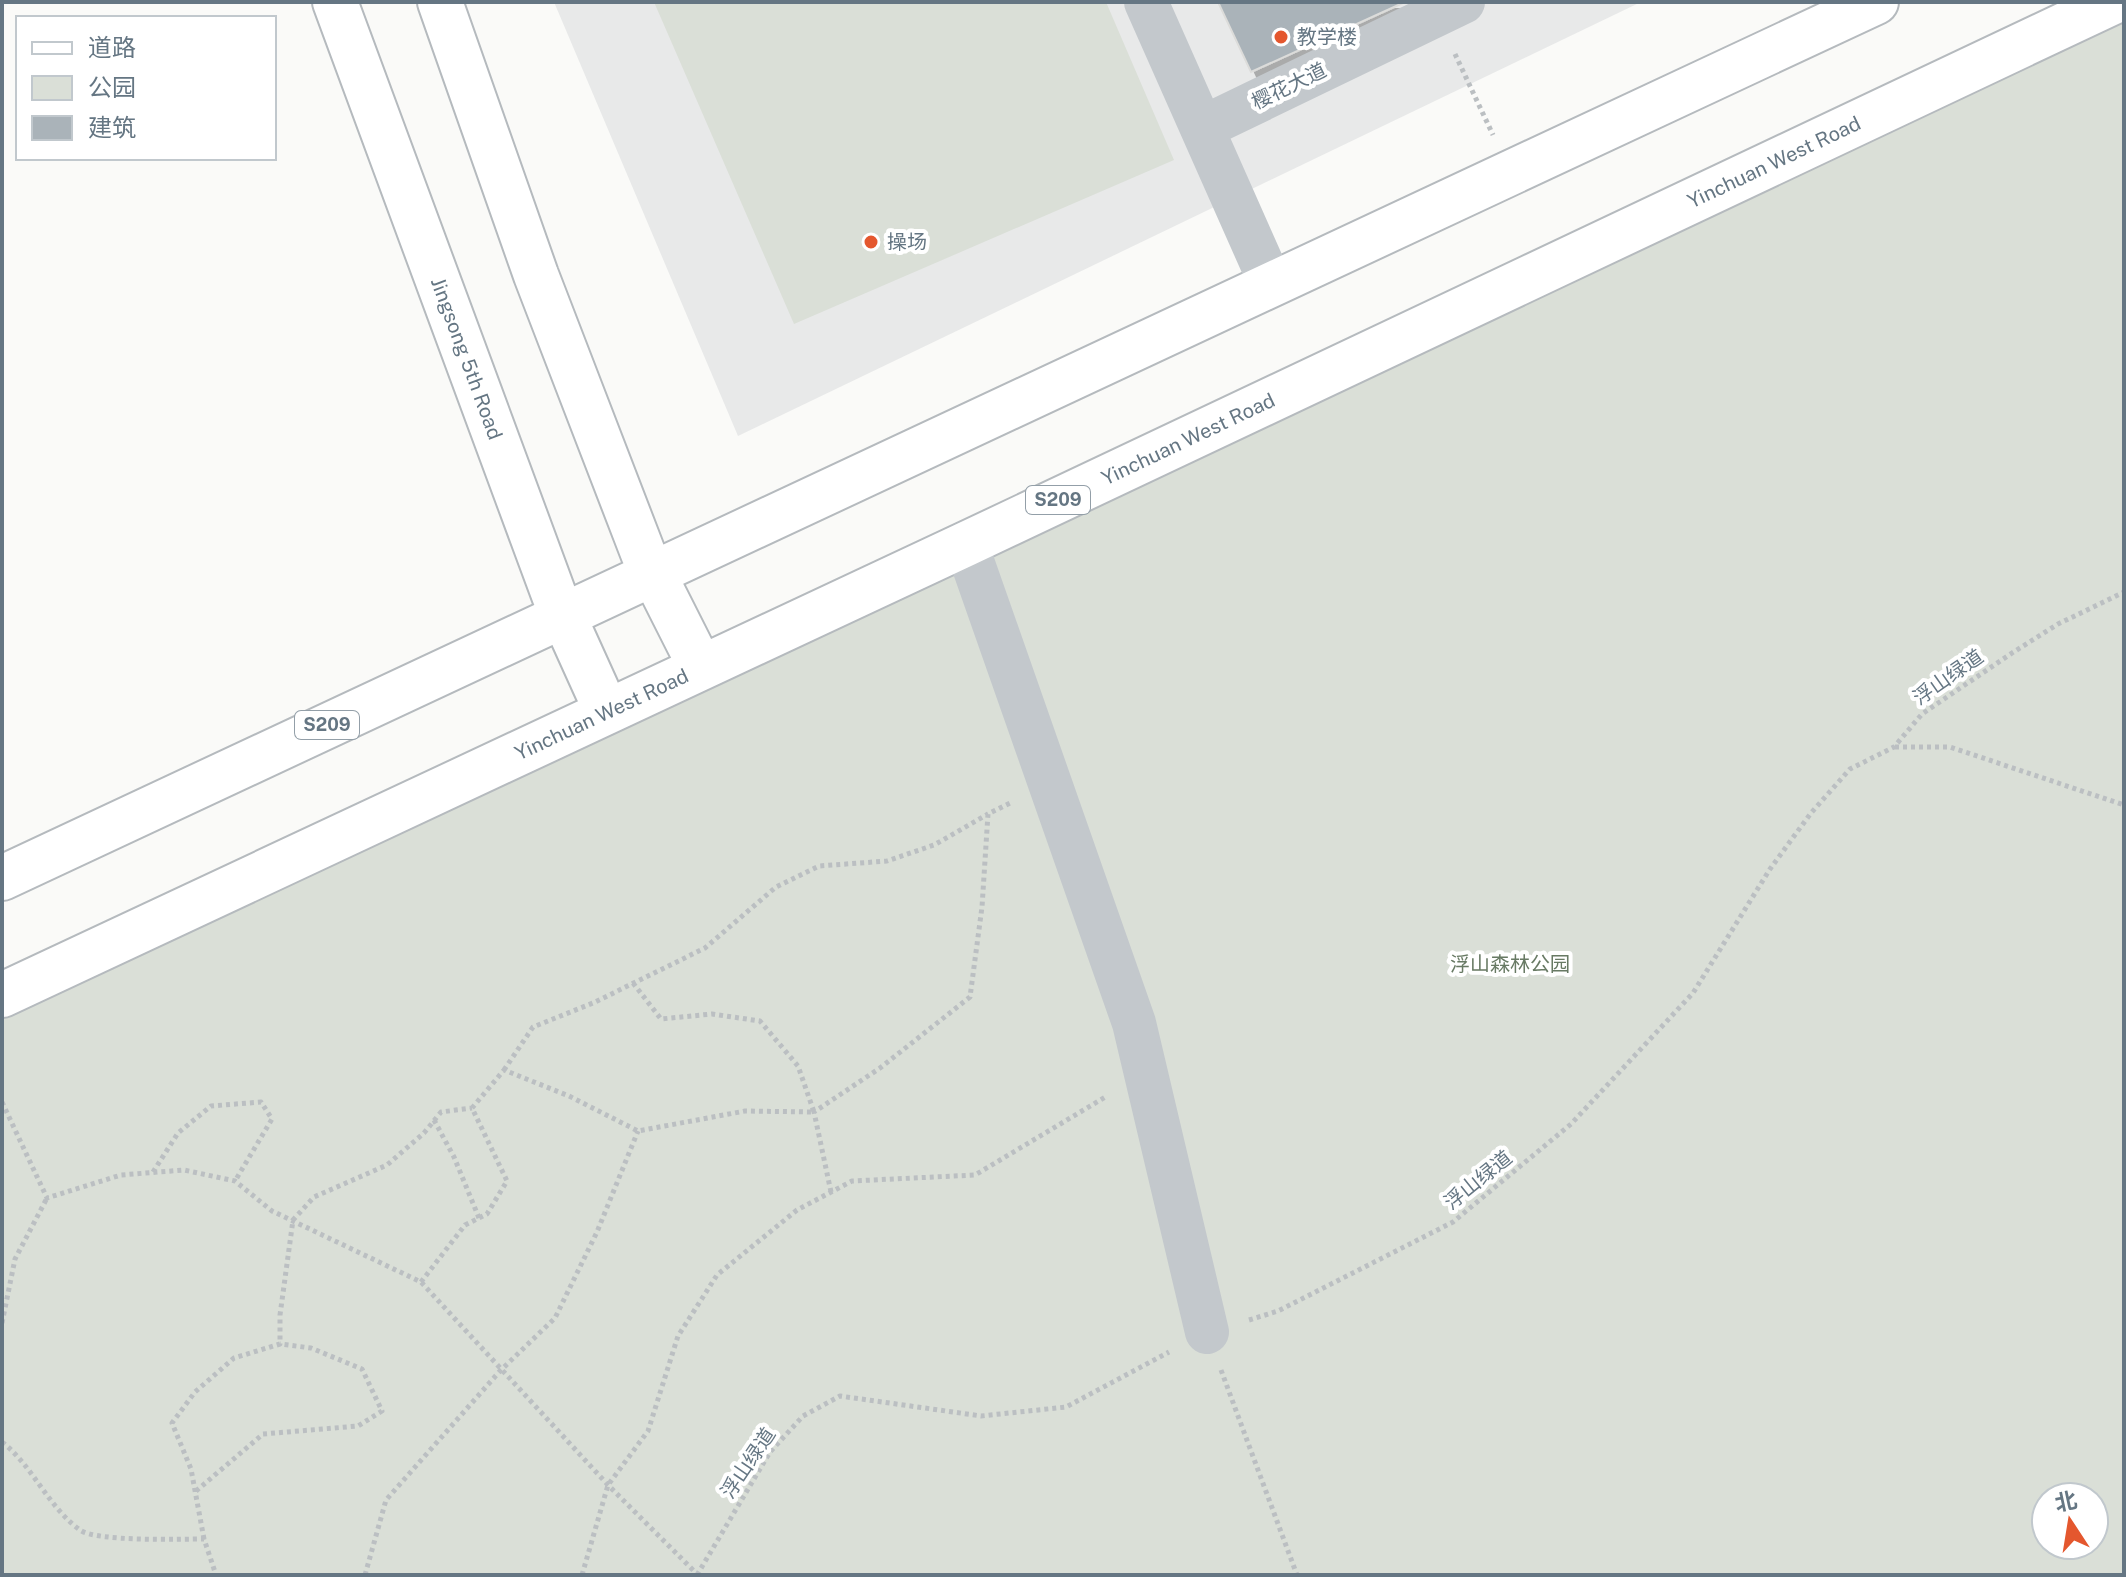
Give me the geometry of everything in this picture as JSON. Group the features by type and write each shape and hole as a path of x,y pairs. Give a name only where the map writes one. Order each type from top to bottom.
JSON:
{"main road":[{"name":"Jingsong 5th Road","path":"335,2 561,615 606,710"},
{"path":"440,2 536,275 643,553 700,666"},
{"name":"S209","path":"2,878 1876,2"},
{"name":"Yinchuan West Road","path":"2,995 2113,2"}],"street":[{"path":"1146,2 1271,284"},
{"name":"樱花大道","path":"1202,128 1450,8"},
{"path":"966,544 1134,1023 1207,1332"}],"path":[{"path":"1450,8 1510,173"},
{"name":"浮山绿道","path":"697,1575 770,1452 803,1416 840,1396 981,1416 1066,1407 1207,1332 1278,1311 1453,1222 1571,1124 1693,993 1770,869 1811,813 1850,769 1894,747 1922,714 1956,689 2058,624 2124,592"},
{"path":"1894,747 1950,747 2124,805"},
{"path":"280,1344 280,1315 293,1220 314,1197 387,1165 424,1133 441,1112 472,1108 504,1070 533,1027 593,1003 705,948 776,887 819,866 887,861 934,845 1050,783"},
{"path":"504,1070 569,1096 638,1131 745,1111 814,1112 880,1068 970,997 982,907 988,814"},
{"path":"633,983 661,1019 712,1014 760,1021 798,1066 814,1112 831,1192"},
{"path":"582,1575 608,1485 648,1431 678,1336 717,1275 797,1210 852,1181 975,1175 1146,1072"},
{"path":"2,1102 47,1198"},
{"path":"152,1173 178,1133 211,1106 261,1102 272,1119 235,1181"},
{"path":"421,1282 465,1225 487,1214 507,1181 472,1108"},
{"path":"434,1120 454,1157 479,1218"},
{"path":"365,1575 386,1500 500,1371 555,1318 597,1232 638,1131"},
{"path":"2,1323 15,1259 47,1198 121,1175 184,1170 235,1181 272,1211 421,1282 500,1371 697,1575"},
{"path":"1207,1332 1297,1575"},
{"path":"195,1492 263,1434 358,1426 382,1411 362,1369 311,1348 280,1344 234,1358 195,1392 172,1423 191,1469 195,1492 204,1539 216,1575"},
{"path":"2,1442 15,1452 60,1510 83,1532 148,1540 204,1539"}],"shaded area":[{"path":"554,2 1641,2 738,436"}],"green space":[{"name":"操场","path":"654,2 1106,2 1174,160 794,324"},
{"name":"浮山森林公园","path":"2124,2 2124,1575 2,1575 2,995"}],"building":[{"name":"教学楼","path":"1218,2 1405,2 1251,72"}],"place":[{"name":"教学楼","path":"1281,37"},
{"name":"操场","path":"871,242"}]}
